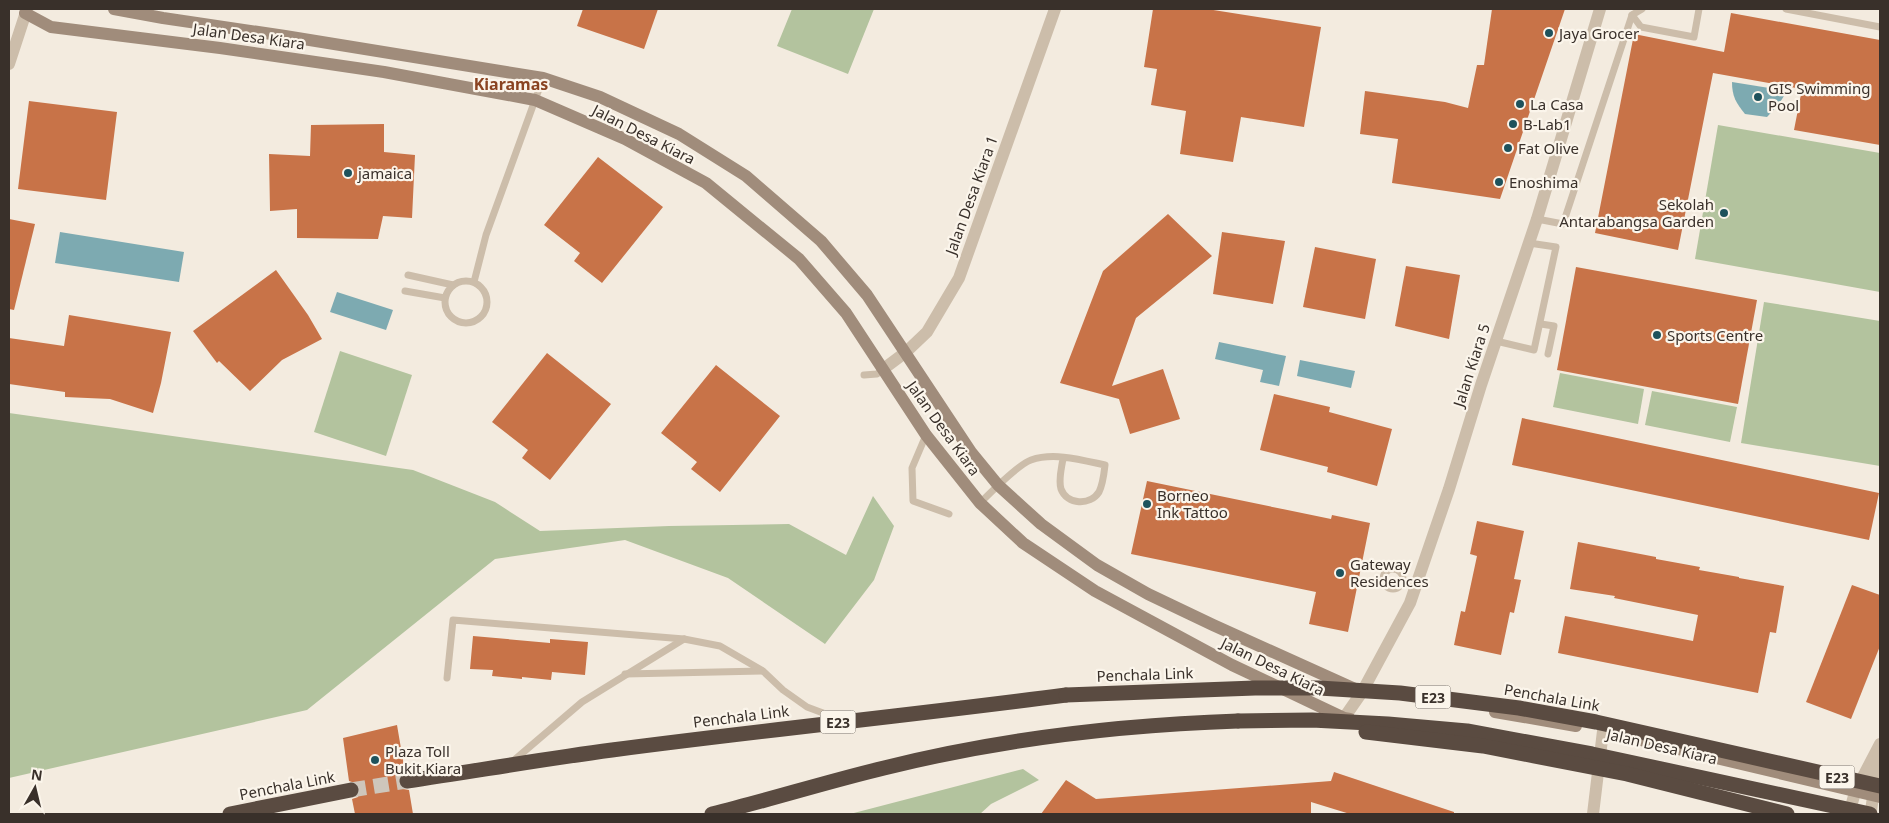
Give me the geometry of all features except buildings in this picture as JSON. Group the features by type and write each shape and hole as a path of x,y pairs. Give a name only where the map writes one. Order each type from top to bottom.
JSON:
{"highway":[{"name":"Penchala Link","path":"407,781 610,750 844,721 941,712 1066,695 1255,688 1319,688 1400,694 1519,708 1596,722 1878,793"},
{"path":"712,814 884,768 958,752 1064,733 1238,721 1312,720 1467,731 1592,754 1874,813"},
{"path":"1238,721 1361,731 1483,746 1627,774 1786,814"},
{"name":"Penchala Link","path":"230,814 350,790"}],"main road":[{"name":"Jalan Desa Kiara","path":"114,9 543,78 600,98 678,134 746,176 821,241 866,295 906,352 956,431 998,485 1041,524 1096,565 1148,594 1362,692 1603,730 1855,792 1878,793"},
{"name":"Jalan Desa Kiara","path":"26,11 51,26 384,72 535,100 625,139 706,183 799,259 846,313 926,435 980,503 1023,543 1095,591 1232,665 1344,718 1393,728 1601,748 1852,806 1874,813"}],"street":[{"name":"Jalan Desa Kiara 1","path":"882,370 906,352 927,332 959,278 1055,9"},
{"name":"Jalan Kiara 5","path":"1344,718 1362,692 1410,603 1537,219 1600,9"},
{"path":"9,64 26,11"},
{"path":"1593,814 1603,730"},
{"path":"1874,813 1878,793 1880,745"},
{"path":"1852,806 1855,792 1880,745"}],"lane":[{"path":"1537,219 1563,224 1632,14 1642,9"},
{"path":"1632,14 1641,27 1694,37 1700,9"},
{"path":"1786,9 1880,27"},
{"path":"474,282 486,234 543,78"},
{"path":"1496,340 1534,350 1556,247 1529,243"},
{"path":"408,275 453,285 467,281 474,282 484,291 487,304 481,317 476,321 469,323 455,321 446,310 445,298 448,290 453,285"},
{"path":"405,291 445,298"},
{"path":"1541,324 1554,326 1548,354"},
{"path":"864,375 876,374 882,370"},
{"path":"926,435 912,468 913,501 950,514"},
{"path":"980,503 998,485 1030,460 1054,456 1105,465 1102,484 1096,496 1083,502 1076,502 1065,495 1061,489 1060,482 1063,458"},
{"path":"1403,581 1416,586"},
{"path":"447,678 454,620 684,639 720,646 763,671 783,690 807,707 844,721"},
{"path":"507,766 582,702 684,639"},
{"path":"625,674 763,671"}],"green space":[{"path":"792,9 874,9 848,74 777,46"},
{"path":"1718,125 1880,153 1880,292 1695,259"},
{"path":"1764,302 1880,321 1880,466 1741,443"},
{"path":"340,351 412,375 386,456 314,432"},
{"path":"1560,373 1644,389 1638,424 1553,407"},
{"path":"1652,391 1737,407 1730,442 1645,425"},
{"path":"9,413 413,470 495,502 540,531 789,524 846,555 873,496 894,526 874,580 825,644 728,578 625,540 495,559 307,710 9,778"},
{"path":"1023,769 1039,780 991,804 980,814 850,814"}],"water":[{"name":"GIS Swimming Pool","path":"1732,82 1787,91 1779,104 1767,117 1745,114 1735,99"},
{"path":"60,232 184,252 179,282 55,263"},
{"path":"337,292 393,310 386,330 330,312"},
{"path":"1219,342 1286,356 1279,386 1260,382 1263,370 1215,359"},
{"path":"1300,360 1355,371 1351,388 1297,376"}],"tunnel":[{"path":"351,790 407,781"}],"place":[{"name":"Jaya Grocer","path":"1549,33"},
{"name":"GIS Swimming Pool","path":"1758,97"},
{"name":"La Casa","path":"1520,104"},
{"name":"B-Lab1","path":"1513,124"},
{"name":"Fat Olive","path":"1508,148"},
{"name":"jamaica","path":"348,173"},
{"name":"Enoshima","path":"1499,182"},
{"name":"Sekolah Antarabangsa Garden","path":"1724,213"},
{"name":"Sports Centre","path":"1657,335"},
{"name":"Borneo Ink Tattoo","path":"1147,504"},
{"name":"Gateway Residences","path":"1340,573"},
{"name":"Plaza Toll Bukit Kiara","path":"375,760"}],"district":[{"name":"Kiaramas","path":"511,84"}]}
